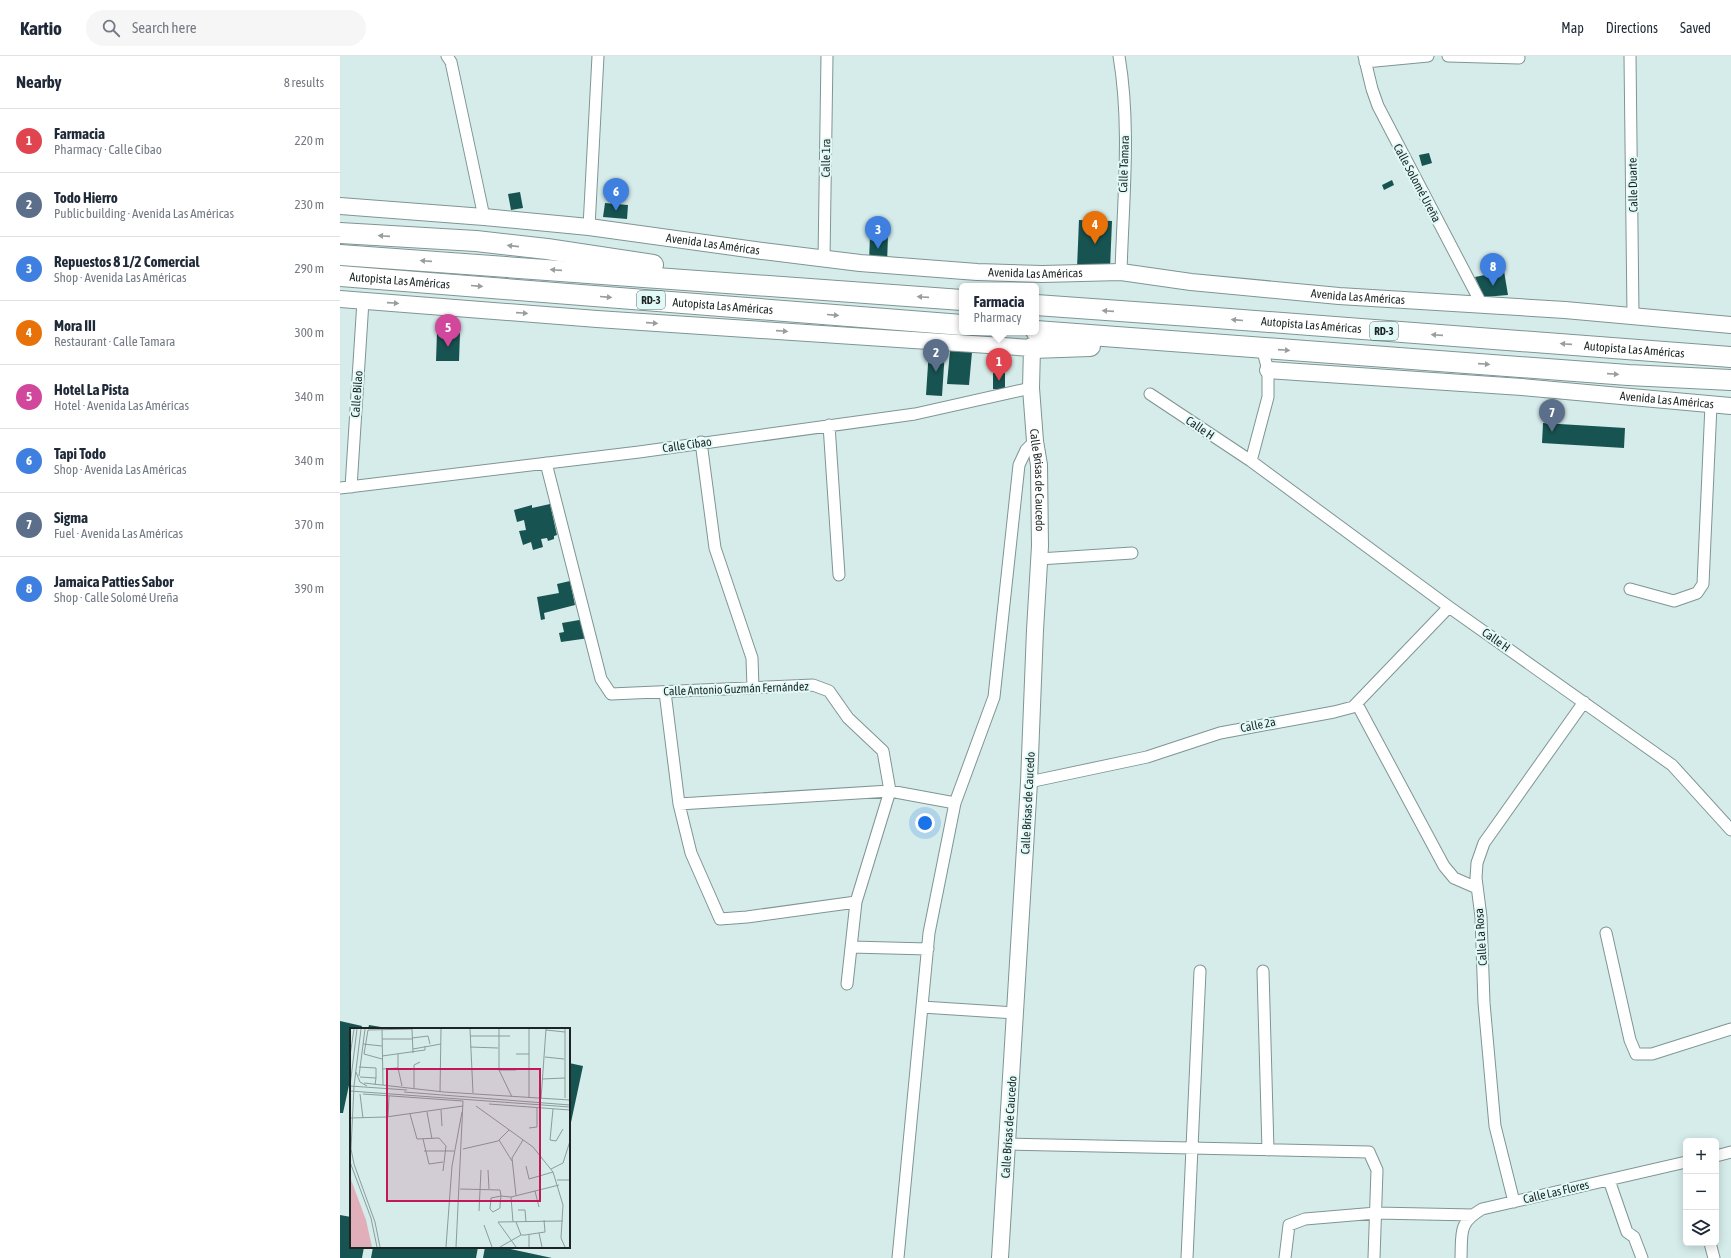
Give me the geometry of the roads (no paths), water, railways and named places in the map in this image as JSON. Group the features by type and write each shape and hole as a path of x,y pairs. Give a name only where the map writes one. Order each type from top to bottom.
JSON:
{"highway":[{"path":"340,233 476,241 547,249 801,288"},
{"name":"Autopista Las Américas","path":"340,255 959,300"},
{"name":"Autopista Las Américas","path":"340,276 959,325"},
{"name":"Autopista Las Américas","path":"1039,306 1731,357"},
{"name":"Autopista Las Américas","path":"1034,340 1174,342 1621,374 1731,380"}],"street":[{"path":"447,56 451,62 484,217"},
{"path":"589,227 598,56"},
{"name":"Calle 1ra","path":"824,259 827,56"},
{"name":"Calle Tamara","path":"1119,56 1126,125 1121,272"},
{"path":"1364,59 1428,56"},
{"path":"1448,56 1520,58"},
{"name":"Calle Duarte","path":"1630,56 1633,315"},
{"name":"Calle Solomé Ureña","path":"1364,59 1378,106 1482,306"},
{"name":"Avenida Las Américas","path":"340,206 589,227 824,259 998,272 1069,274 1121,272 1238,287 1482,306 1633,315 1731,325"},
{"path":"340,299 597,319 1034,340"},
{"name":"Calle Bilao","path":"345,487 363,301"},
{"name":"Calle Brisas de Caucedo","path":"1000,1258 1029,782 1039,559 1039,465 1035,441 1031,388 1034,340"},
{"path":"1251,461 1268,397 1268,370 1262,348"},
{"name":"Avenida Las Américas","path":"1268,370 1522,388 1731,406"},
{"name":"Calle Cibao","path":"345,487 546,463 915,414 1031,388"},
{"name":"Calle H","path":"1150,394 1251,461 1450,607 1672,765 1731,830"},
{"path":"1630,589 1674,601 1697,593 1703,584 1711,404"},
{"path":"829,425 839,575"},
{"path":"898,1258 929,932 955,803 994,697 1019,465 1026,450 1035,441"},
{"path":"701,442 714,548 752,658 753,688"},
{"name":"Calle Antonio Guzmán Fernández","path":"546,463 601,679 611,694 813,685 829,691 848,718 882,751 890,791 856,902 847,984"},
{"path":"1039,559 1132,553"},
{"name":"Calle 2a","path":"1029,782 1147,757 1220,733 1334,712 1353,707 1450,607"},
{"path":"665,692 679,804 691,853 720,919 732,919 856,902"},
{"name":"Calle La Rosa","path":"1514,1202 1495,1126 1484,1003 1481,917 1477,888 1477,863 1484,843 1584,702"},
{"path":"1357,704 1444,866 1454,878 1477,888"},
{"path":"679,804 770,796 890,791 955,803"},
{"path":"1606,933 1630,1040 1636,1054 1652,1054 1731,1028"},
{"path":"851,947 928,948"},
{"path":"1186,1258 1200,971"},
{"path":"1263,971 1268,1150"},
{"path":"922,1007 1015,1013"},
{"path":"1008,1144 1369,1152 1377,1170 1374,1258"},
{"path":"1719,1155 1731,1152"},
{"name":"Calle Las Flores","path":"1473,1215 1482,1209 1683,1163"},
{"path":"1609,1180 1627,1232 1634,1237 1642,1258"},
{"path":"1285,1258 1289,1225 1305,1219 1376,1212 1473,1215"},
{"path":"1461,1258 1462,1229 1473,1215"},
{"path":"1711,1246 1714,1258"}],"place":[{"name":"Tapi Todo","path":"616,211"},
{"name":"Mora III","path":"1095,244"},
{"name":"Repuestos 8 1/2 Comercial","path":"878,249"},
{"name":"Jamaica Patties Sabor","path":"1493,286"},
{"name":"Hotel La Pista","path":"448,347"},
{"name":"Todo Hierro","path":"936,372"},
{"name":"Farmacia","path":"999,381"},
{"name":"Sigma","path":"1552,432"}]}
